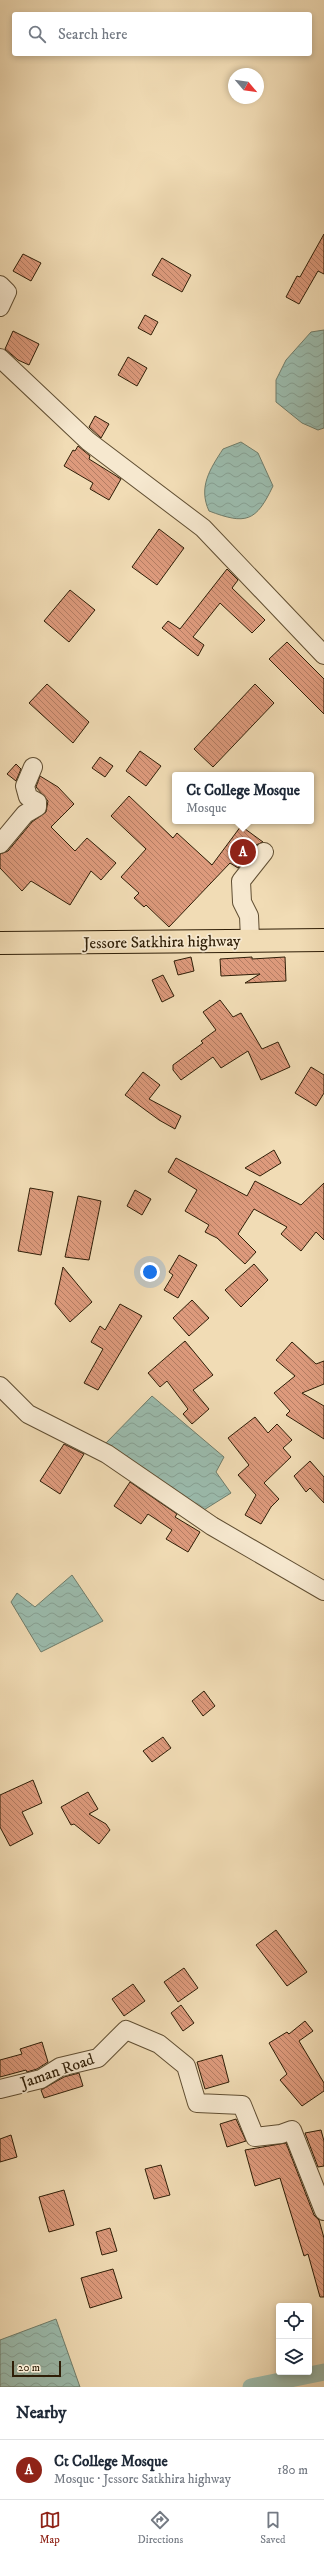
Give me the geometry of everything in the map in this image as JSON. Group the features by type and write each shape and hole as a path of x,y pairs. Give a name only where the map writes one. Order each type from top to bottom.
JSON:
{"highway":[{"name":"Jessore Satkhira highway","path":"0,943 250,939 324,940"}],"street":[{"path":"0,284 7,292 0,307"},
{"path":"0,358 88,442 203,528 324,655"},
{"path":"0,844 25,814 38,806 37,802 28,797 24,786 33,767"},
{"path":"250,939 248,916 242,902 242,881 264,852"},
{"path":"0,1386 28,1414 106,1454 212,1526 324,1590"},
{"name":"Jaman Road","path":"0,2089 41,2079 60,2067 98,2058 126,2030 159,2044 186,2066 197,2103 242,2105 255,2137 281,2134 292,2130 324,2211"}],"water":[{"path":"324,330 324,428 318,430 302,423 276,402 276,380 286,360 311,332"},
{"path":"241,442 258,453 273,486 261,507 255,513 241,519 232,518 209,511 206,502 205,486 210,471 223,449"},
{"path":"152,1396 224,1457 216,1472 231,1493 199,1513 104,1445"},
{"path":"72,1575 103,1621 41,1652 11,1602 17,1593 35,1607"},
{"path":"56,2319 80,2387 0,2387 0,2340"}],"building":[{"path":"324,234 324,274 318,271 299,304 286,297 297,276 300,277"},
{"path":"23,254 41,263 31,281 13,271"},
{"path":"162,258 191,275 182,292 152,275"},
{"path":"145,315 158,322 151,335 138,328"},
{"path":"13,331 39,344 29,365 18,360 5,349"},
{"path":"128,357 147,368 137,386 118,375"},
{"path":"95,416 109,424 101,438 89,427"},
{"path":"78,446 90,456 89,459 121,479 109,500 90,489 93,483 64,466 73,450 75,451"},
{"path":"159,529 184,548 157,585 132,567"},
{"path":"227,569 238,580 232,588 265,620 252,633 220,603 193,637 204,645 198,656 162,628 168,621 180,629"},
{"path":"70,590 95,610 69,642 44,621"},
{"path":"287,642 324,679 324,714 269,659"},
{"path":"47,684 89,722 73,743 29,703"},
{"path":"255,684 274,703 213,767 194,749"},
{"path":"140,751 161,766 146,786 126,771"},
{"path":"100,757 113,766 105,777 92,768"},
{"path":"16,764 21,769 16,781 7,774"},
{"path":"40,776 58,787 74,804 51,827 75,851 87,838 116,863 101,880 91,871 70,905 31,881 22,891 0,868 0,854 8,851 32,822 46,812 48,801 36,787"},
{"path":"129,796 173,838 177,833 212,865 241,826 263,842 256,845 238,868 230,863 169,927 146,905 144,907 134,898 139,893 121,877 146,849 111,816"},
{"path":"191,957 194,971 178,975 174,961"},
{"path":"252,957 252,959 285,957 286,981 245,983 260,974 221,976 220,959"},
{"path":"163,975 174,996 162,1002 152,980"},
{"path":"220,1000 233,1017 241,1013 262,1049 278,1042 290,1067 261,1080 248,1051 221,1068 213,1057 181,1080 173,1070 173,1065 203,1043 201,1041 216,1030 203,1012"},
{"path":"311,1067 324,1075 324,1093 316,1106 295,1093"},
{"path":"143,1072 160,1085 149,1099 181,1116 175,1129 159,1120 125,1095"},
{"path":"274,1150 281,1163 260,1176 245,1168"},
{"path":"176,1158 247,1196 255,1181 301,1205 324,1183 324,1240 316,1232 301,1251 281,1234 287,1227 254,1209 238,1234 256,1252 245,1264 217,1238 205,1232 209,1225 185,1211 197,1190 168,1172"},
{"path":"30,1188 53,1192 41,1255 18,1251"},
{"path":"135,1190 151,1199 142,1215 127,1206"},
{"path":"78,1196 101,1201 89,1260 65,1257"},
{"path":"179,1255 197,1265 178,1298 164,1290 173,1275 169,1272"},
{"path":"254,1264 268,1280 241,1307 225,1290"},
{"path":"63,1267 92,1302 70,1322 55,1304"},
{"path":"192,1300 209,1318 189,1336 173,1318"},
{"path":"120,1304 142,1316 98,1390 84,1383 103,1349 91,1342 100,1326 105,1330"},
{"path":"185,1341 213,1375 193,1390 209,1409 192,1424 183,1414 188,1409 167,1381 160,1387 148,1373"},
{"path":"292,1342 316,1364 324,1361 324,1384 302,1393 324,1406 324,1439 286,1415 290,1411 274,1393 295,1376 276,1360"},
{"path":"255,1417 268,1433 277,1424 292,1440 283,1448 291,1457 264,1483 279,1499 271,1507 261,1524 245,1515 256,1495 238,1475 249,1465 228,1438"},
{"path":"64,1444 84,1454 60,1494 40,1481"},
{"path":"310,1461 324,1477 324,1503 310,1488 306,1492 294,1476"},
{"path":"130,1482 177,1514 175,1517 200,1532 188,1552 166,1539 172,1530 148,1514 141,1524 114,1506"},
{"path":"204,1691 215,1706 203,1716 192,1701"},
{"path":"163,1737 171,1748 152,1762 143,1751"},
{"path":"33,1780 42,1803 22,1812 33,1834 10,1846 0,1827 0,1795"},
{"path":"88,1792 98,1809 89,1814 106,1824 110,1830 99,1844 74,1824 71,1825 61,1807"},
{"path":"276,1930 307,1972 287,1986 256,1945"},
{"path":"184,1968 198,1988 178,2002 164,1982"},
{"path":"133,1984 145,2001 124,2016 112,1999"},
{"path":"181,2005 194,2023 183,2031 171,2013"},
{"path":"305,2021 313,2031 299,2041 324,2083 324,2091 302,2106 280,2080 287,2074 269,2043 287,2032 289,2034"},
{"path":"42,2042 48,2062 37,2069 27,2072 26,2070 0,2077 0,2060 22,2054 20,2049"},
{"path":"222,2055 229,2082 205,2089 197,2062"},
{"path":"79,2073 83,2086 44,2098 41,2090 64,2077"},
{"path":"236,2119 246,2141 227,2147 220,2124"},
{"path":"321,2130 324,2141 324,2166 318,2167 305,2133"},
{"path":"11,2135 17,2157 0,2162 0,2139"},
{"path":"286,2143 314,2215 319,2220 324,2238 324,2297 320,2297 308,2254 304,2256 280,2178 255,2186 245,2150"},
{"path":"161,2165 170,2195 154,2199 145,2169"},
{"path":"64,2190 74,2225 49,2232 39,2197"},
{"path":"110,2228 117,2251 102,2255 96,2232"},
{"path":"113,2269 122,2298 90,2308 81,2278"}],"waterway":[{"path":"251,2387 324,2372"}],"place":[{"name":"Ct College Mosque","path":"243,852"}]}
